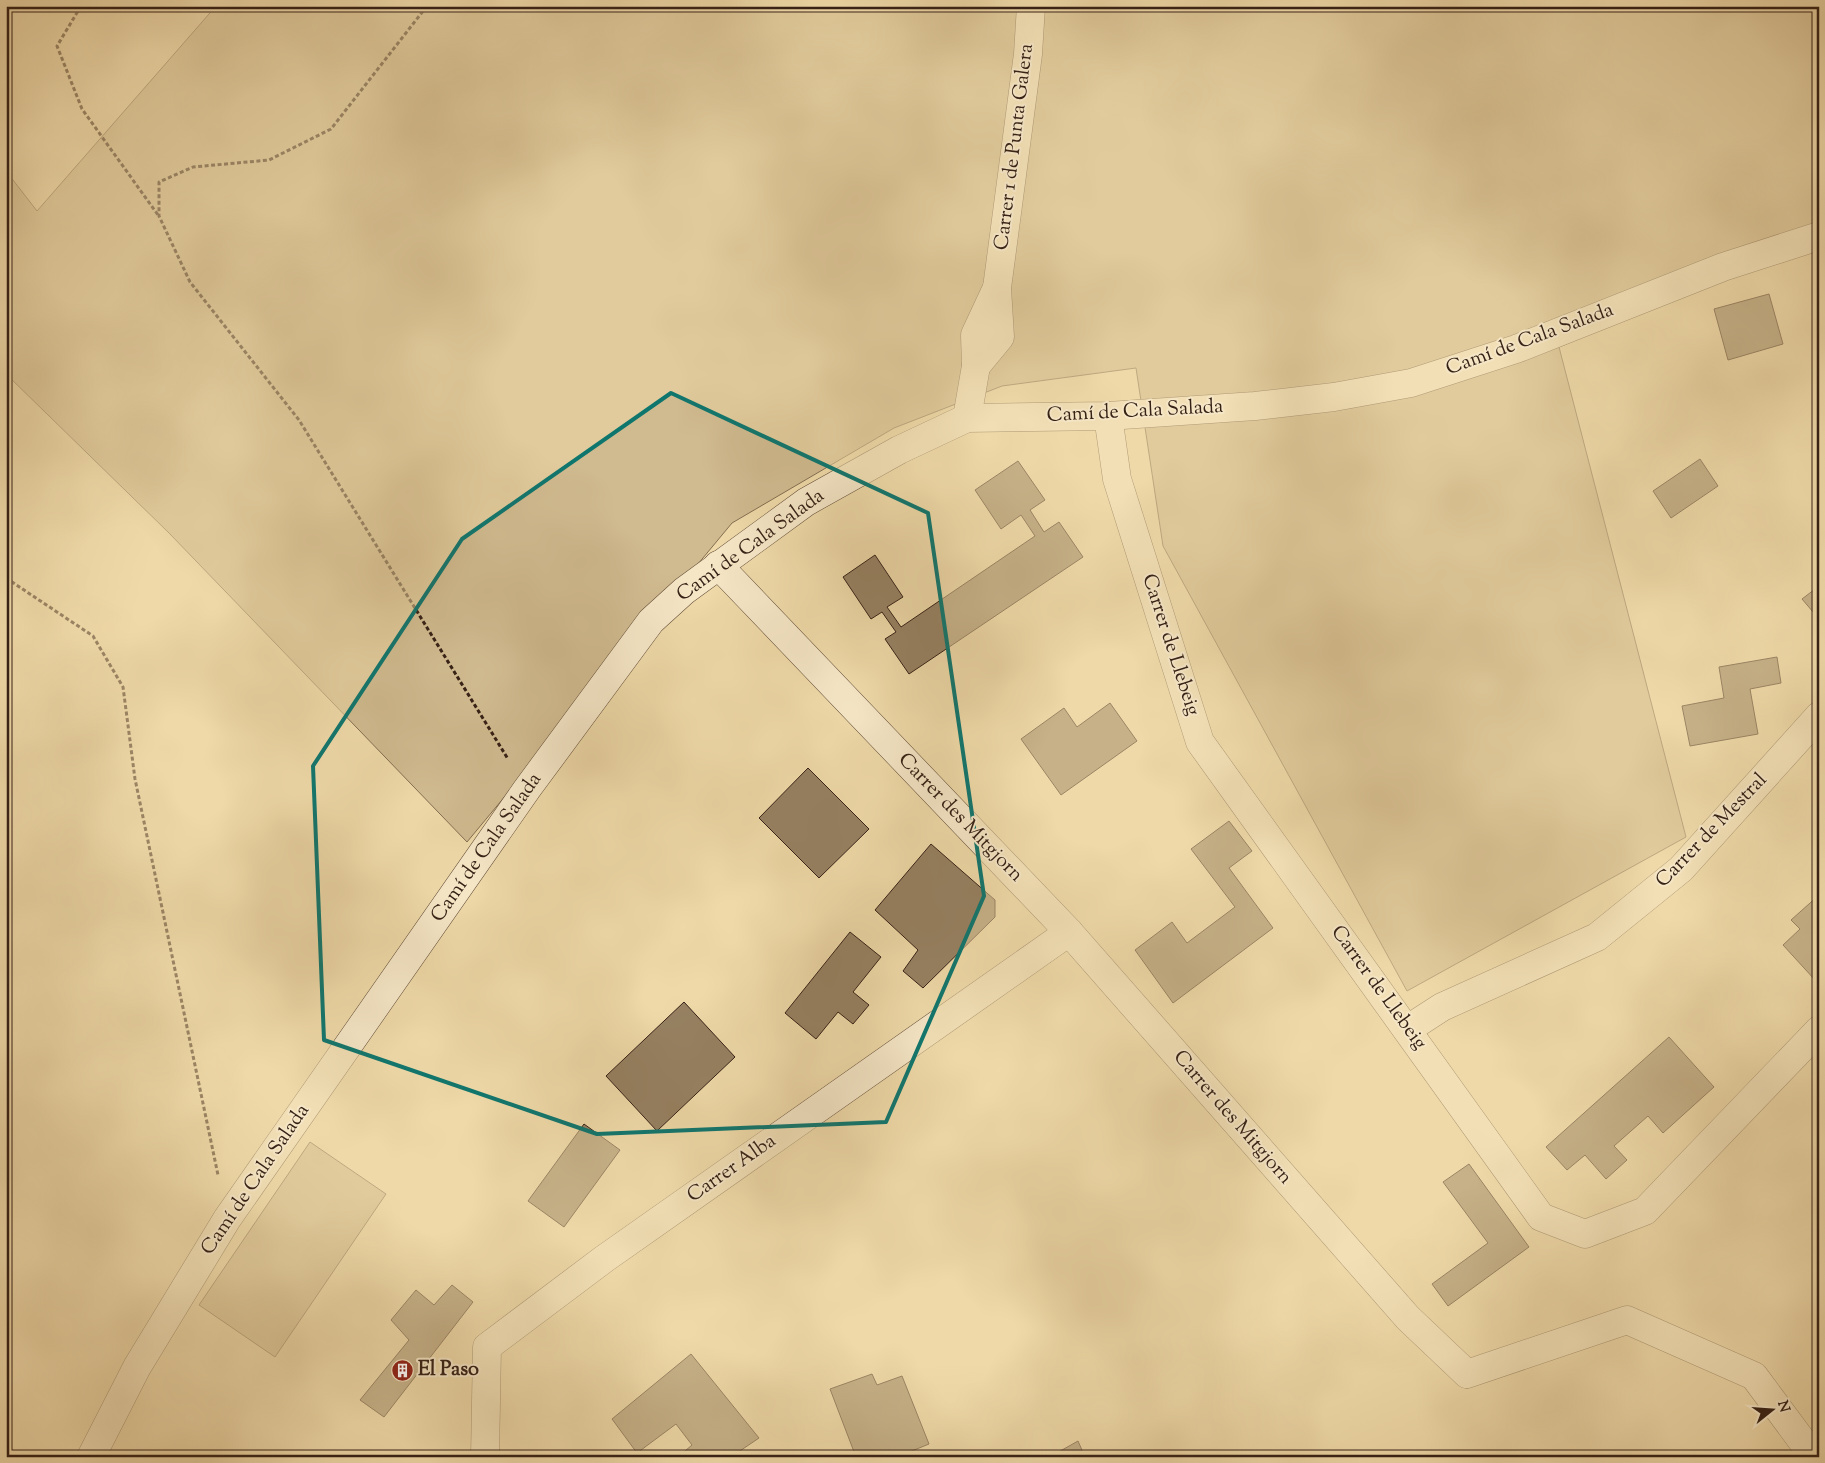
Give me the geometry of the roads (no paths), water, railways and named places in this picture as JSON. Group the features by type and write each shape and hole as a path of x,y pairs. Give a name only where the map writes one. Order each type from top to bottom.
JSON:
{"street":[{"name":"Carrer 1 de Punta Galera","path":"967,418 976,366 975,336 997,288 1028,54 1031,6"},
{"name":"Camí de Cala Salada","path":"92,1457 137,1367 227,1219 527,789 651,622 684,591 806,502 899,450 967,418 1108,416 1256,406 1334,396 1411,383 1516,349 1723,267 1819,236"},
{"name":"Carrer de Llebeig","path":"1108,416 1117,479 1200,742 1408,1029 1541,1217 1585,1234 1645,1211 1819,1030"},
{"name":"Carrer des Mitgjorn","path":"718,565 1069,932 1408,1318 1467,1374 1627,1320 1754,1376 1814,1457"},
{"name":"Carrer de Mestral","path":"1408,1029 1442,1007 1597,937 1680,869 1819,716"},
{"name":"Carrer Alba","path":"485,1457 488,1347 604,1259 1069,932"}],"place":[{"name":"El Paso","path":"402,1370"}]}
